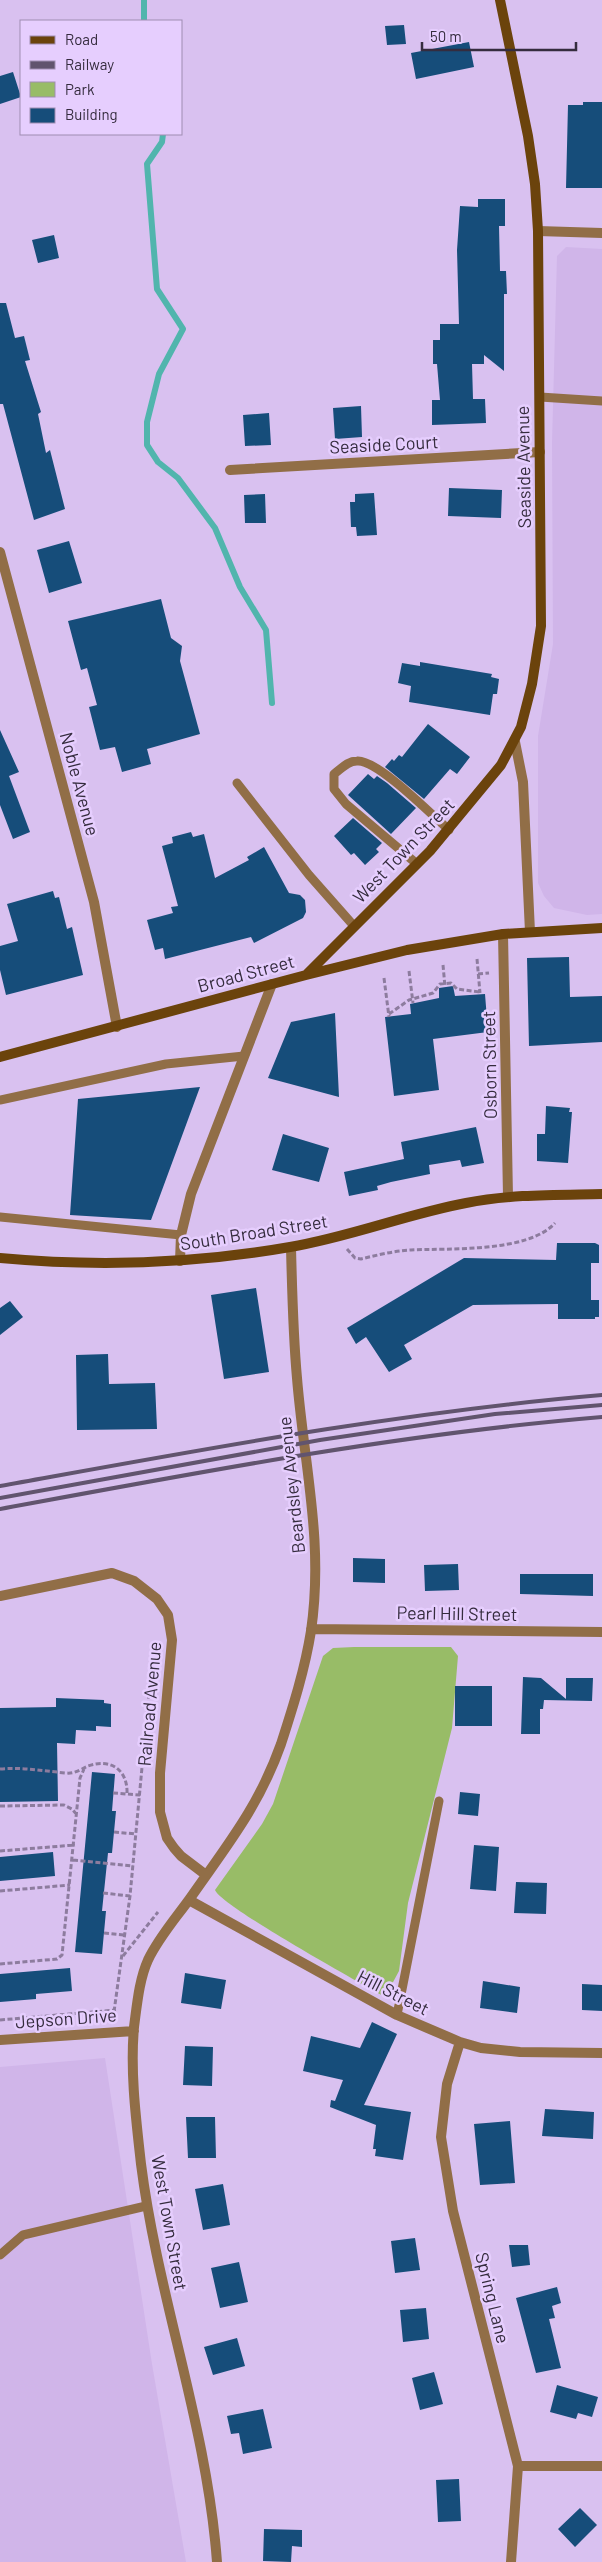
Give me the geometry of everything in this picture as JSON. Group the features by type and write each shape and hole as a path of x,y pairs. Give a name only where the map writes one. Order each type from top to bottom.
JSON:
{"main road":[{"name":"Seaside Avenue","path":"500,0 528,136 535,184 538,231 541,626 532,684 521,727 514,742"},
{"name":"West Town Street","path":"306,974 449,830 485,787 514,742"},
{"name":"Broad Street","path":"0,1057 117,1027 306,974 407,950 502,934 602,928"},
{"name":"South Broad Street","path":"0,1258 86,1264 180,1261 291,1247 437,1209 508,1196 602,1194"}],"street":[{"path":"538,231 602,233"},
{"name":"Seaside Court","path":"230,470 540,452"},
{"name":"Noble Avenue","path":"0,552 94,902 117,1027"},
{"path":"514,742 523,782 530,932"},
{"name":"Osborn Street","path":"502,934 508,1196"},
{"path":"180,1261 181,1235 191,1194 272,984"},
{"name":"Beardsley Avenue","path":"189,1900 240,1830 271,1769 294,1700 312,1629 316,1563 314,1510 297,1378 291,1247"},
{"name":"Railroad Avenue","path":"0,1596 112,1573 134,1581 157,1599 168,1615 172,1640 160,1773 160,1812 167,1838 174,1848 181,1856 206,1875"},
{"name":"Pearl Hill Street","path":"312,1629 602,1632"},
{"name":"Hill Street","path":"189,1900 397,2015 460,2042 481,2048 520,2052 602,2053"},
{"name":"West Town Street","path":"189,1900 149,1958 140,1985 134,2031 135,2120 146,2206 199,2436 211,2504 217,2562"},
{"name":"Jepson Drive","path":"0,2040 111,2031 134,2031"},
{"name":"Spring Lane","path":"460,2042 445,2093 441,2137 453,2211 518,2466 511,2562"},
{"path":"518,2466 602,2466"}],"lane":[{"path":"540,397 602,401"},
{"path":"417,864 346,804 334,789 334,774 348,762 359,760 376,766 449,830"},
{"path":"237,783 309,875 354,926"},
{"path":"0,1100 166,1064 244,1056"},
{"path":"0,1217 181,1235"},
{"path":"397,2015 439,1801"},
{"path":"0,2255 23,2235 146,2206"}],"path":[{"path":"384,978 389,1015 413,999 433,993 440,984 451,983 457,989 480,993 477,959"},
{"path":"443,964 445,985"},
{"path":"410,971 413,1004"},
{"path":"478,974 489,973"},
{"path":"340,1235 350,1254 361,1259 408,1250 481,1248 500,1245 537,1236 549,1230 555,1223"},
{"path":"111,2031 130,1896 151,1671"},
{"path":"0,1769 30,1768 71,1773 97,1765 118,1768 125,1776 127,1794"},
{"path":"0,1964 57,1959 62,1955 77,1815 84,1769"},
{"path":"113,1793 140,1795"},
{"path":"0,1806 64,1805 72,1809 77,1815"},
{"path":"114,1832 136,1834"},
{"path":"0,1851 74,1845"},
{"path":"73,1860 133,1866"},
{"path":"0,1891 70,1885"},
{"path":"104,1893 130,1896"},
{"path":"123,1956 164,1904"},
{"path":"104,1933 125,1935"},
{"path":"0,2020 115,2010 136,2012"}],"shaded area":[{"path":"566,247 602,249 602,914 587,915 554,908 544,896 538,883 538,736 553,644 552,443 557,256"},
{"path":"105,2058 152,2364 186,2562 0,2562 0,2067"}],"green space":[{"path":"451,1647 458,1656 452,1728 408,1903 399,1971 385,1997 241,1912 223,1899 215,1890 262,1824 273,1804 323,1656 333,1648"}],"building":[{"path":"404,25 406,44 387,45 385,26"},
{"path":"469,42 474,67 416,79 411,53"},
{"path":"13,72 20,97 0,104 0,76"},
{"path":"583,102 602,102 602,188 566,188 568,105 583,105"},
{"path":"478,199 505,199 505,226 499,226 500,271 506,271 507,294 504,294 504,371 484,355 484,364 472,364 473,399 485,399 486,423 432,425 432,400 440,400 437,364 433,364 433,340 440,340 440,324 459,324 457,250 460,206 478,207"},
{"path":"54,235 59,258 38,263 32,240"},
{"path":"0,303 6,303 15,338 24,336 30,360 25,361 41,412 38,414 46,453 50,450 65,509 34,520 3,404 0,404"},
{"path":"361,406 362,437 335,439 333,408"},
{"path":"269,413 271,445 245,446 243,415"},
{"path":"449,488 502,490 501,518 448,516"},
{"path":"374,493 377,535 357,536 356,527 351,527 350,502 355,502 355,494"},
{"path":"265,494 266,523 245,523 244,495"},
{"path":"69,541 82,583 49,593 37,550"},
{"path":"161,599 171,638 182,646 180,661 200,734 147,749 151,764 122,772 115,747 100,750 89,707 97,705 87,668 81,670 68,621"},
{"path":"420,662 492,674 491,677 499,679 497,694 493,694 490,715 409,702 411,686 398,683 402,663 420,666"},
{"path":"428,724 470,757 457,774 450,769 424,799 385,767 392,759 394,761 399,755 402,757"},
{"path":"0,730 19,772 9,776 30,832 13,839 0,805"},
{"path":"368,774 374,779 377,776 387,783 416,808 391,834 348,795"},
{"path":"353,818 382,843 376,849 379,852 365,865 354,853 351,855 334,836"},
{"path":"191,832 193,837 204,834 215,878 249,860 247,857 264,847 289,893 300,895 305,900 306,912 303,918 254,943 251,937 165,959 163,948 155,950 147,920 173,913 171,907 178,906 162,846 173,843 172,837"},
{"path":"53,891 55,898 59,897 67,929 72,927 83,975 6,995 0,970 0,946 18,941 7,904"},
{"path":"569,957 570,997 602,996 602,1042 529,1046 527,958"},
{"path":"453,986 455,996 485,994 488,1032 433,1039 439,1090 394,1096 385,1017 411,1014 410,1004 439,998 439,988"},
{"path":"335,1013 339,1097 268,1078 291,1022"},
{"path":"200,1087 151,1220 70,1215 78,1099"},
{"path":"546,1106 570,1108 569,1112 572,1112 568,1163 537,1161 537,1134 545,1134"},
{"path":"476,1127 484,1163 462,1167 460,1160 429,1165 430,1174 391,1182 377,1186 378,1190 349,1196 344,1172 404,1159 401,1142"},
{"path":"283,1134 329,1148 319,1182 272,1170"},
{"path":"557,1243 595,1243 599,1245 599,1263 591,1263 591,1300 599,1300 599,1317 595,1317 595,1319 558,1319 558,1304 473,1305 404,1345 412,1359 389,1372 366,1337 356,1344 347,1328 464,1258 556,1260"},
{"path":"256,1288 269,1372 224,1379 211,1295"},
{"path":"10,1301 23,1317 0,1335 0,1308"},
{"path":"108,1354 109,1384 155,1383 157,1429 77,1430 76,1355"},
{"path":"353,1558 385,1559 385,1583 353,1582"},
{"path":"458,1564 459,1590 425,1591 424,1565"},
{"path":"520,1574 593,1574 593,1596 520,1594"},
{"path":"523,1677 541,1678 566,1699 566,1678 593,1678 592,1701 544,1700 543,1709 540,1709 540,1734 521,1734"},
{"path":"455,1686 492,1686 492,1726 455,1726"},
{"path":"56,1698 104,1700 104,1703 111,1704 111,1727 96,1726 96,1731 76,1730 75,1744 57,1743 58,1801 0,1802 0,1708 56,1707"},
{"path":"92,1772 115,1774 112,1811 116,1811 112,1853 108,1853 102,1911 106,1911 102,1954 75,1952"},
{"path":"460,1792 480,1794 478,1816 458,1814"},
{"path":"474,1845 499,1847 496,1891 470,1889"},
{"path":"53,1852 55,1876 0,1881 0,1857"},
{"path":"516,1882 547,1883 546,1914 514,1913"},
{"path":"70,1968 72,1991 36,1994 36,1999 0,2002 0,1974"},
{"path":"185,1973 226,1980 221,2009 181,2003"},
{"path":"483,1981 520,1987 517,2013 480,2008"},
{"path":"582,1984 602,1985 602,2011 582,2010"},
{"path":"372,2022 397,2034 364,2105 411,2112 403,2160 375,2156 376,2149 373,2149 376,2125 330,2107 331,2100 335,2101 343,2080 303,2071 311,2036 360,2048"},
{"path":"185,2046 213,2047 212,2086 183,2085"},
{"path":"545,2109 594,2112 593,2139 542,2136"},
{"path":"186,2117 215,2117 216,2158 188,2158"},
{"path":"510,2121 515,2183 480,2185 474,2124"},
{"path":"223,2184 230,2225 203,2230 195,2189"},
{"path":"415,2238 420,2270 395,2273 391,2241"},
{"path":"509,2245 528,2245 530,2265 512,2267"},
{"path":"239,2262 248,2302 220,2308 211,2268"},
{"path":"557,2287 561,2303 552,2306 555,2318 549,2319 561,2368 536,2373 516,2298"},
{"path":"426,2308 429,2339 403,2342 400,2310"},
{"path":"237,2338 245,2366 213,2375 204,2347"},
{"path":"434,2372 443,2404 420,2410 412,2378"},
{"path":"557,2385 598,2397 592,2417 578,2413 576,2419 550,2412"},
{"path":"263,2409 272,2448 243,2454 239,2433 231,2434 227,2416"},
{"path":"459,2479 461,2521 438,2522 436,2480"},
{"path":"580,2508 597,2525 575,2547 558,2529"},
{"path":"264,2529 302,2530 302,2547 292,2546 291,2562 263,2561"}],"waterway":[{"path":"144,0 144,20"},
{"path":"163,135 162,142 147,164 157,289 183,329 159,374 147,422 147,445 158,462 178,478 215,528 240,587 266,630 272,703"}],"railway":[{"path":"0,1486 300,1433 451,1411 602,1395"},
{"path":"0,1498 320,1440 495,1414 602,1405"},
{"path":"0,1509 225,1468 375,1444 450,1433 602,1417"}]}
